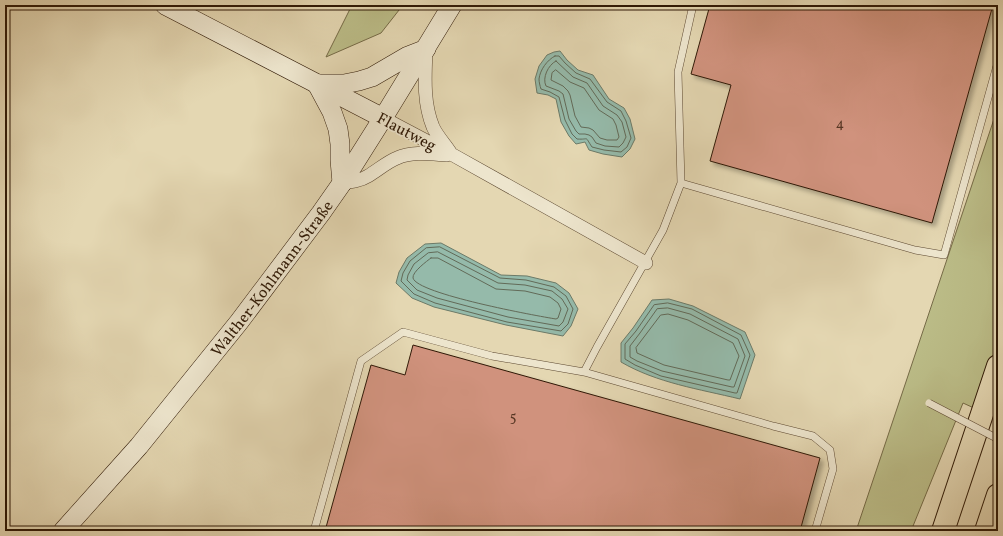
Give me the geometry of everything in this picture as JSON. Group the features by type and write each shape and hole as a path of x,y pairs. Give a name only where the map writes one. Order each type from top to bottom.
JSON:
{"highway":[{"path":"943,531 998,366"},
{"path":"986,531 998,495"}],"main road":[{"name":"Flautweg","path":"165,5 383,118"},
{"name":"Walther-Kohlmann-Straße","path":"63,531 139,446 240,322 321,213 383,118 452,5"},
{"path":"342,183 338,129 332,112 317,84 344,84 372,77 408,56 426,49"}],"street":[{"path":"426,49 425,92 427,110 433,128 453,155"},
{"name":"Flautweg","path":"383,118 453,155 646,263"},
{"path":"342,183 355,181 368,176 398,157 419,153 453,155"}],"lane":[{"path":"584,372 663,230 681,183 678,72 693,5"},
{"path":"681,183 914,250 944,255 998,62"},
{"path":"314,531 361,361 403,332 492,356 584,372 758,422 813,436 830,450 833,469 815,531"},
{"path":"929,403 998,439"}],"green space":[{"path":"352,5 403,5 381,33 326,57"},
{"path":"998,107 998,419 963,403 911,531 856,531"}],"water":[{"path":"560,51 578,70 593,75 609,99 624,108 630,119 635,139 630,149 622,157 589,150 585,142 576,144 569,136 561,122 556,99 548,95 537,93 535,79 539,66 547,55"},
{"path":"441,243 501,275 527,276 556,283 569,293 578,309 571,326 563,336 506,325 434,307 412,298 396,283 399,272 407,258 425,244"},
{"path":"669,299 693,306 745,332 755,355 740,399 664,380 621,362 621,343 652,300"}],"building":[{"path":"710,5 993,5 932,223 710,161 731,85 691,74"},
{"path":"413,345 820,458 800,531 325,531 371,365 405,375"}]}
